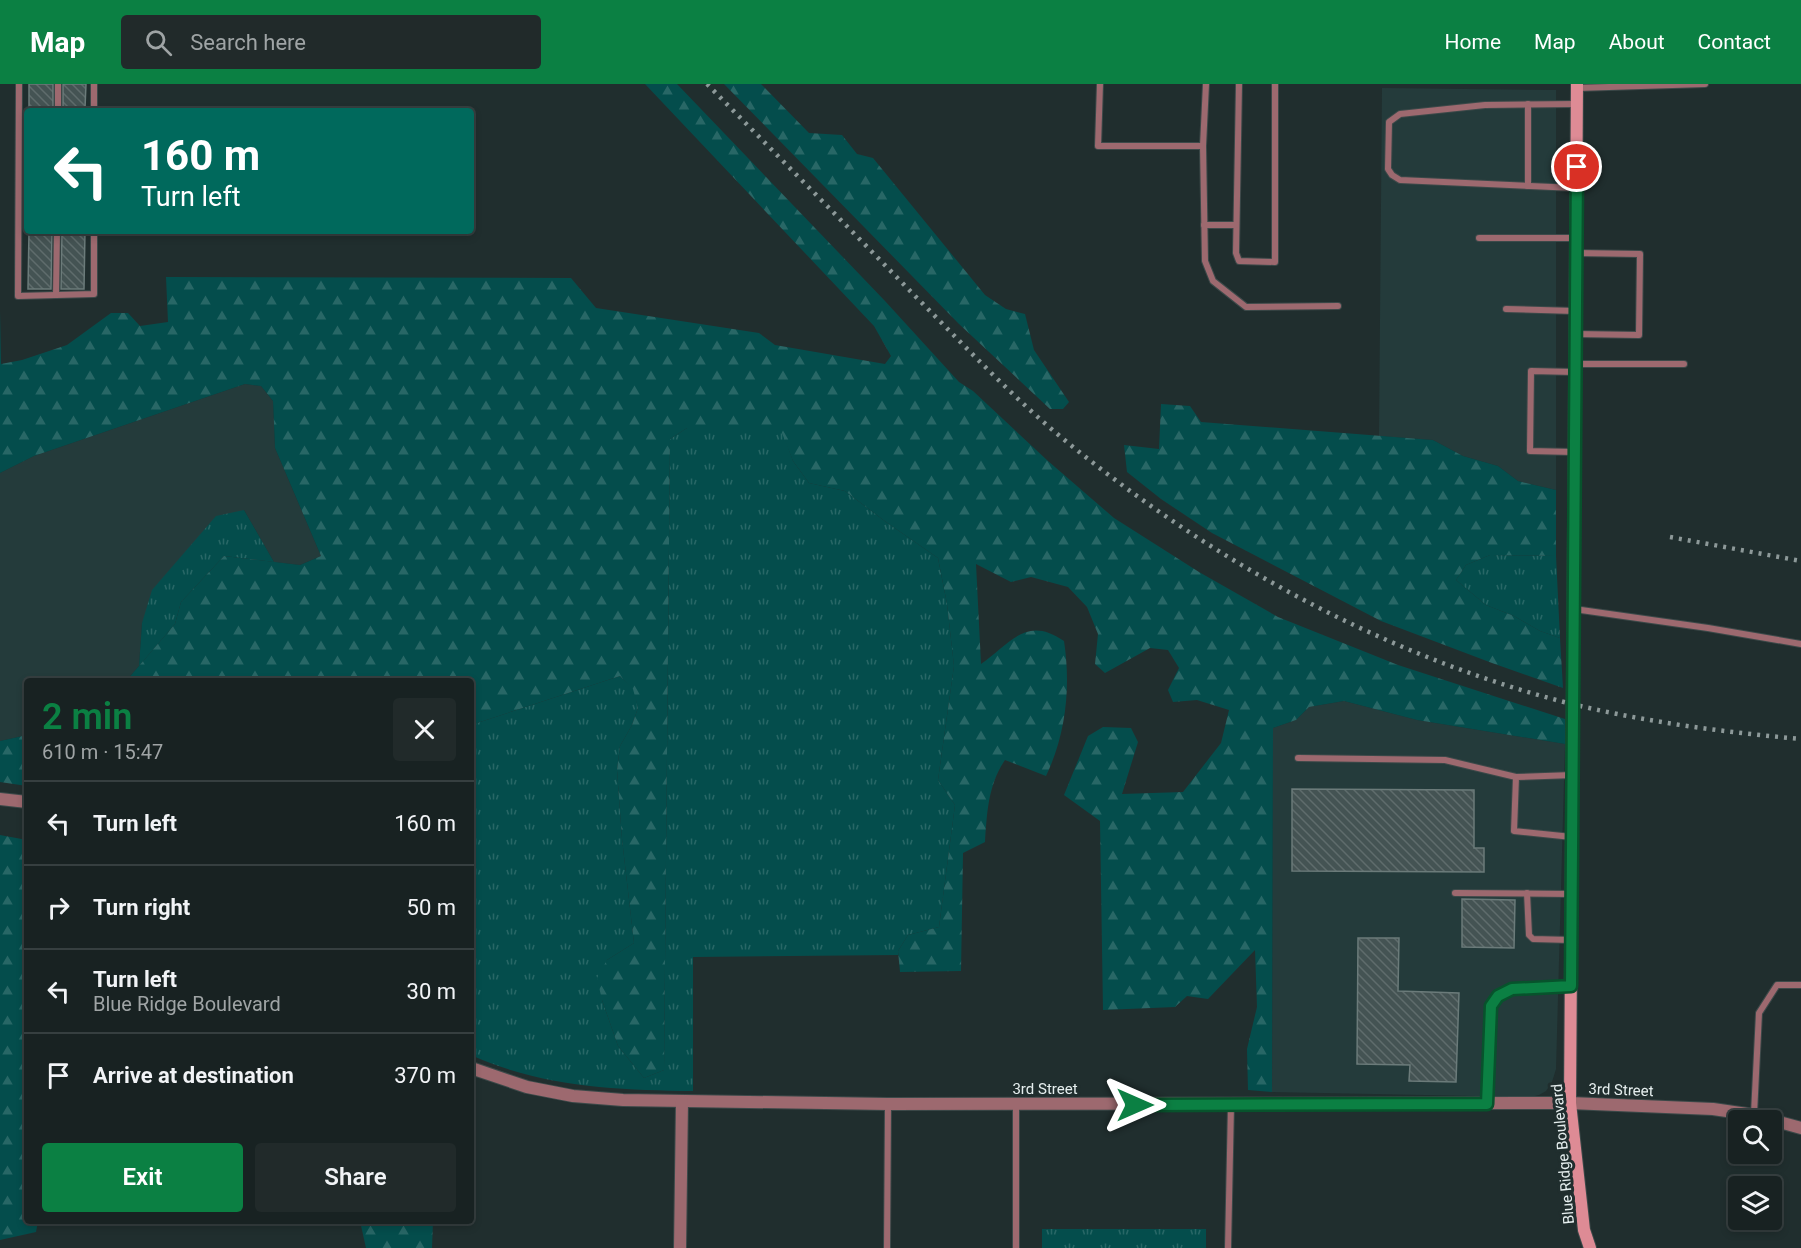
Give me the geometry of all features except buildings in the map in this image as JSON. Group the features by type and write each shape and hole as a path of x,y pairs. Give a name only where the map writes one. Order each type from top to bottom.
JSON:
{"main road":[{"name":"Blue Ridge Boulevard","path":"1577,86 1570,1103 1584,1230 1590,1248"}],"street":[{"path":"0,799 24,802"},
{"name":"3rd Street","path":"474,1069 527,1086 573,1096 623,1100 888,1104 1570,1103 1679,1106 1728,1111"},
{"path":"680,1248 682,1101"},
{"name":"3rd Street","path":"1782,1123 1801,1128"}],"lane":[{"path":"19,84 18,296 94,294 94,234"},
{"path":"58,84 58,108"},
{"path":"94,84 94,108"},
{"path":"1100,84 1098,146 1203,146"},
{"path":"1206,84 1203,146 1205,261 1213,281 1246,307 1338,306"},
{"path":"1239,84 1236,253 1239,261 1275,262 1275,84"},
{"path":"1577,86 1705,84"},
{"path":"1528,104 1528,186"},
{"path":"1577,104 1485,105 1400,114 1389,122 1388,169 1400,180 1577,188"},
{"path":"19,116 24,116"},
{"path":"1204,225 1236,225"},
{"path":"56,295 57,234"},
{"path":"1479,238 1576,238"},
{"path":"1575,334 1639,335 1640,254 1576,253"},
{"path":"1506,309 1576,311"},
{"path":"1575,452 1530,451 1531,371 1684,364"},
{"path":"1574,609 1801,644"},
{"path":"1298,758 1445,760 1516,777 1573,775"},
{"path":"1516,777 1514,831 1572,837"},
{"path":"1455,893 1572,894"},
{"path":"1527,893 1529,935 1533,939 1572,940"},
{"path":"1754,1110 1759,1013 1777,986 1801,985"},
{"path":"1487,1104 1491,1006 1498,996 1512,989 1571,986"},
{"path":"887,1248 888,1104"},
{"path":"1016,1104 1016,1248"},
{"path":"1228,1248 1231,1105"}],"shaded area":[{"path":"1382,88 1556,90 1556,490 1518,481 1498,466 1463,456 1433,440 1379,436"},
{"path":"245,384 261,386 273,401 275,448 321,556 300,565 274,562 244,510 142,623 139,666 129,678 24,678 24,736 0,741 0,473 34,456"},
{"path":"1344,701 1417,720 1565,744 1556,1069 1552,1082 1546,1091 1539,1095 1530,1097 1272,1092 1273,728 1296,720 1309,707"}],"green space":[{"path":"645,84 677,84 885,301 959,382 973,391 1048,461 1114,518 1199,572 1278,617 1398,665 1565,719 1565,744 1417,720 1344,701 1309,707 1296,720 1273,728 1272,1092 1248,1090 1247,1049 1257,1007 1255,950 1208,999 1187,996 1175,1007 1103,1010 1100,821 1064,795 1088,736 1103,727 1131,728 1138,742 1122,794 1183,792 1221,743 1229,710 1197,700 1173,702 1168,690 1179,668 1168,650 1150,648 1105,673 1095,664 1098,634 1087,607 1068,587 1031,577 1011,582 976,564 981,664 1010,641 1029,631 1051,634 1064,641 1067,693 1062,727 1046,776 1005,760 992,789 985,842 963,853 961,971 900,972 898,951 908,935 939,927 955,805 938,780 954,666 947,604 938,558 845,491 809,483 793,461 780,428 687,428 670,439 664,1070 644,1078 618,1046 597,978 607,960 634,943 617,770 620,746 632,725 638,708 633,689 620,676 474,724 474,678 129,678 175,624 181,602 224,556 300,565 321,556 275,448 273,401 261,386 245,384 34,456 0,473 0,311 1,364 22,360 67,345 111,313 128,313 140,326 168,322 166,277 571,278 596,308 759,333 775,345 885,364 891,356 874,326"},
{"path":"724,84 761,84 809,133 842,135 857,154 873,158 985,295 1006,309 1025,314 1034,350 1069,402 1063,409 1050,409 959,324"},
{"path":"1161,404 1190,406 1201,422 1433,440 1463,456 1498,466 1518,481 1556,490 1556,556 1490,555 1466,565 1456,580 1486,605 1560,638 1563,688 1381,621 1212,533 1161,499 1127,472 1124,445 1159,449"},
{"path":"687,428 781,428 793,461 809,483 845,491 938,558 947,604 954,666 938,780 955,805 939,927 908,935 898,955 693,957 693,1091 580,1085 525,1074 474,1056 474,724 620,676 634,689 638,708 632,725 620,746 617,770 634,943 607,960 602,1000 618,1046 644,1078 664,1070 670,439"},
{"path":"244,510 274,562 224,556 181,602 175,624 139,666 142,623 152,590 216,516"},
{"path":"1490,555 1556,556 1560,638 1486,605 1456,580 1466,565"},
{"path":"24,736 24,786 0,782 0,741"},
{"path":"0,835 24,839 24,1224 37,1224 36,1232 0,1240"},
{"path":"361,1224 433,1224 432,1248 366,1248"},
{"path":"1042,1229 1206,1229 1206,1248 1042,1248"}],"railway":[{"path":"707,84 1028,408 1122,485 1179,526 1239,563 1300,598 1362,629 1427,657 1493,681 1560,701 1649,720 1801,739"},
{"path":"1670,537 1801,561"}],"route":[{"path":"1135,1105 1487,1104 1491,1006 1498,996 1512,989 1571,986 1577,167"}]}
